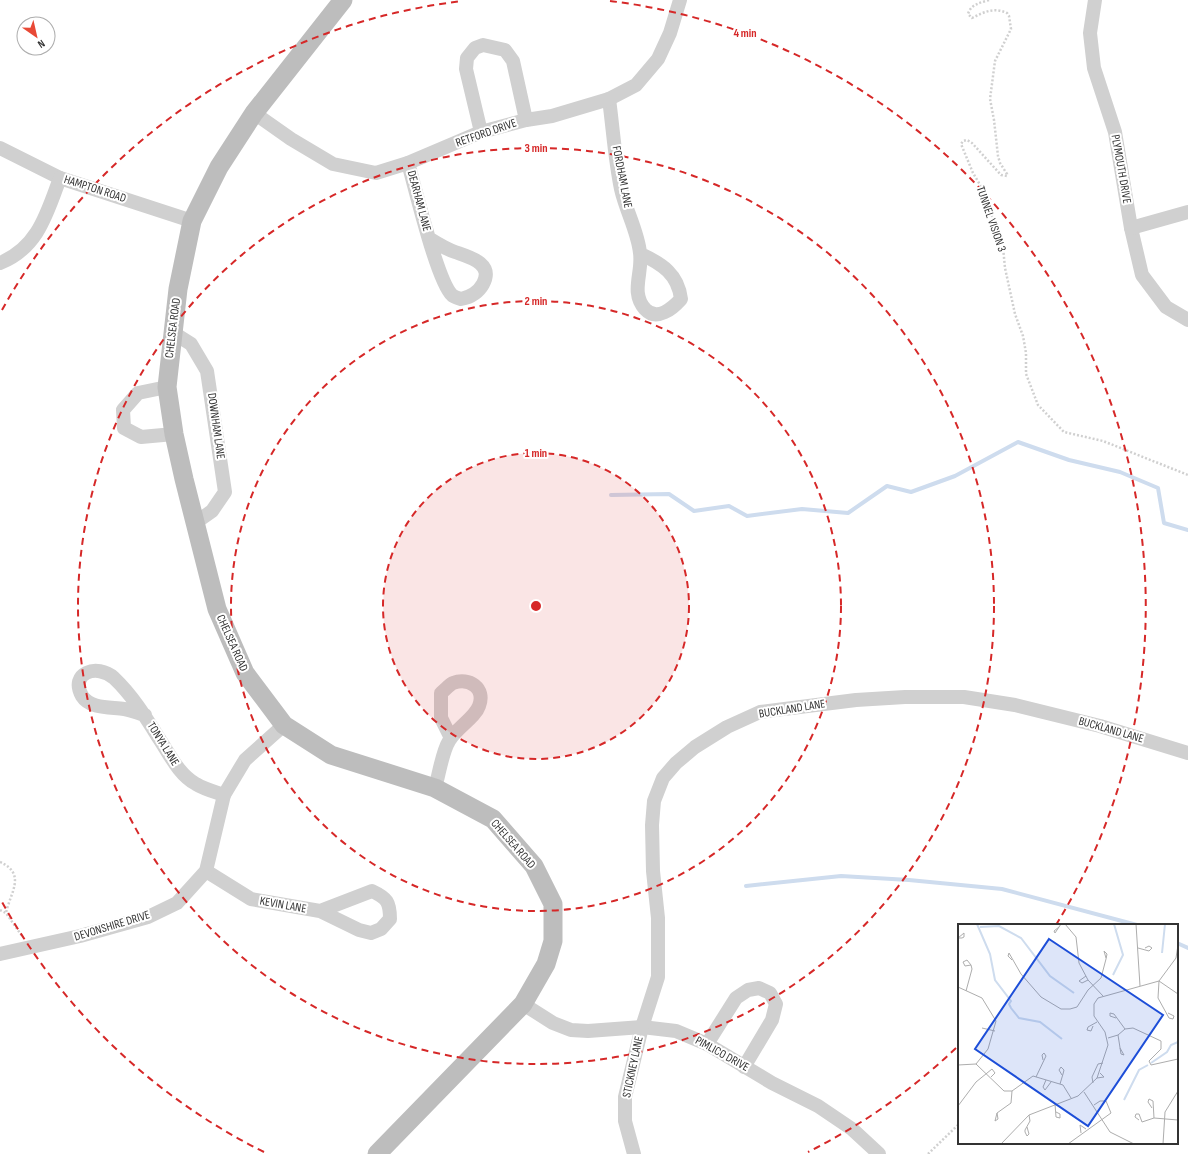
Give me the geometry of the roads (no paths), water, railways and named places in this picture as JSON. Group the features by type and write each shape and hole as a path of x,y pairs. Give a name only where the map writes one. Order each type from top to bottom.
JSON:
{"street":[{"name":"CHELSEA ROAD","path":"343,0 254,113 219,167 192,221 178,289 167,387 174,434 195,523 220,616 245,673 284,725 330,756 435,788 493,819 534,866 553,904 553,941 546,964 523,1004 377,1154"},
{"name":"RETFORD DRIVE","path":"254,113 291,139 333,164 376,172 408,163 481,132 526,120 552,116 608,99 636,85 658,59 670,33 680,0"},
{"name":"PLYMOUTH DRIVE","path":"1095,0 1090,33 1094,68 1115,132 1131,228 1142,275 1166,307 1188,320"},
{"path":"481,132 466,69 467,58 476,48 483,45 505,50 513,61 526,120"},
{"name":"FORDHAM LANE","path":"608,99 621,189 641,254"},
{"name":"HAMPTON ROAD","path":"0,148 60,178 192,221"},
{"name":"DEARHAM LANE","path":"408,163 430,240 444,282 452,295 461,299 470,297 479,291 485,280 484,270 477,260 454,252 430,240"},
{"path":"0,263 10,259 34,239 46,216 60,178"},
{"path":"1131,228 1188,212"},
{"name":"DOWNHAM LANE","path":"172,332 191,344 208,371 226,492 212,511 195,523"},
{"path":"167,387 138,393 123,410 124,428 141,437 174,434"},
{"name":"BUCKLAND LANE","path":"642,1027 658,977 658,918 652,825 654,801 663,778 676,763 695,747 727,727 760,712 804,706 905,698 964,697 1015,705 1100,726 1188,754"},
{"name":"TONYA LANE","path":"145,715 179,770 196,784 224,795"},
{"name":"DEVONSHIRE DRIVE","path":"0,954 30,948 148,917 177,903 206,871 224,795 245,760 284,725"},
{"path":"435,788 448,742 451,738"},
{"name":"KEVIN LANE","path":"206,871 251,899 320,911"},
{"path":"707,1044 736,998 748,990 759,988 770,993 776,1004 772,1020 744,1067"},
{"name":"PIMLICO DRIVE","path":"523,1004 553,1023 571,1030 588,1031 642,1027 676,1031 707,1044 744,1067 818,1106 852,1128 879,1154"},
{"name":"STICKNEY LANE","path":"634,1154 625,1121 625,1097 642,1027"}],"waterway":[{"path":"611,495 669,494 694,511 729,506 747,516 802,509 848,513 887,486 911,492 955,476 1018,442 1069,460 1120,472 1158,488 1164,523 1188,530"},
{"path":"746,886 841,876 909,880 1002,889 1133,924"},
{"path":"1178,943 1188,948"}]}
